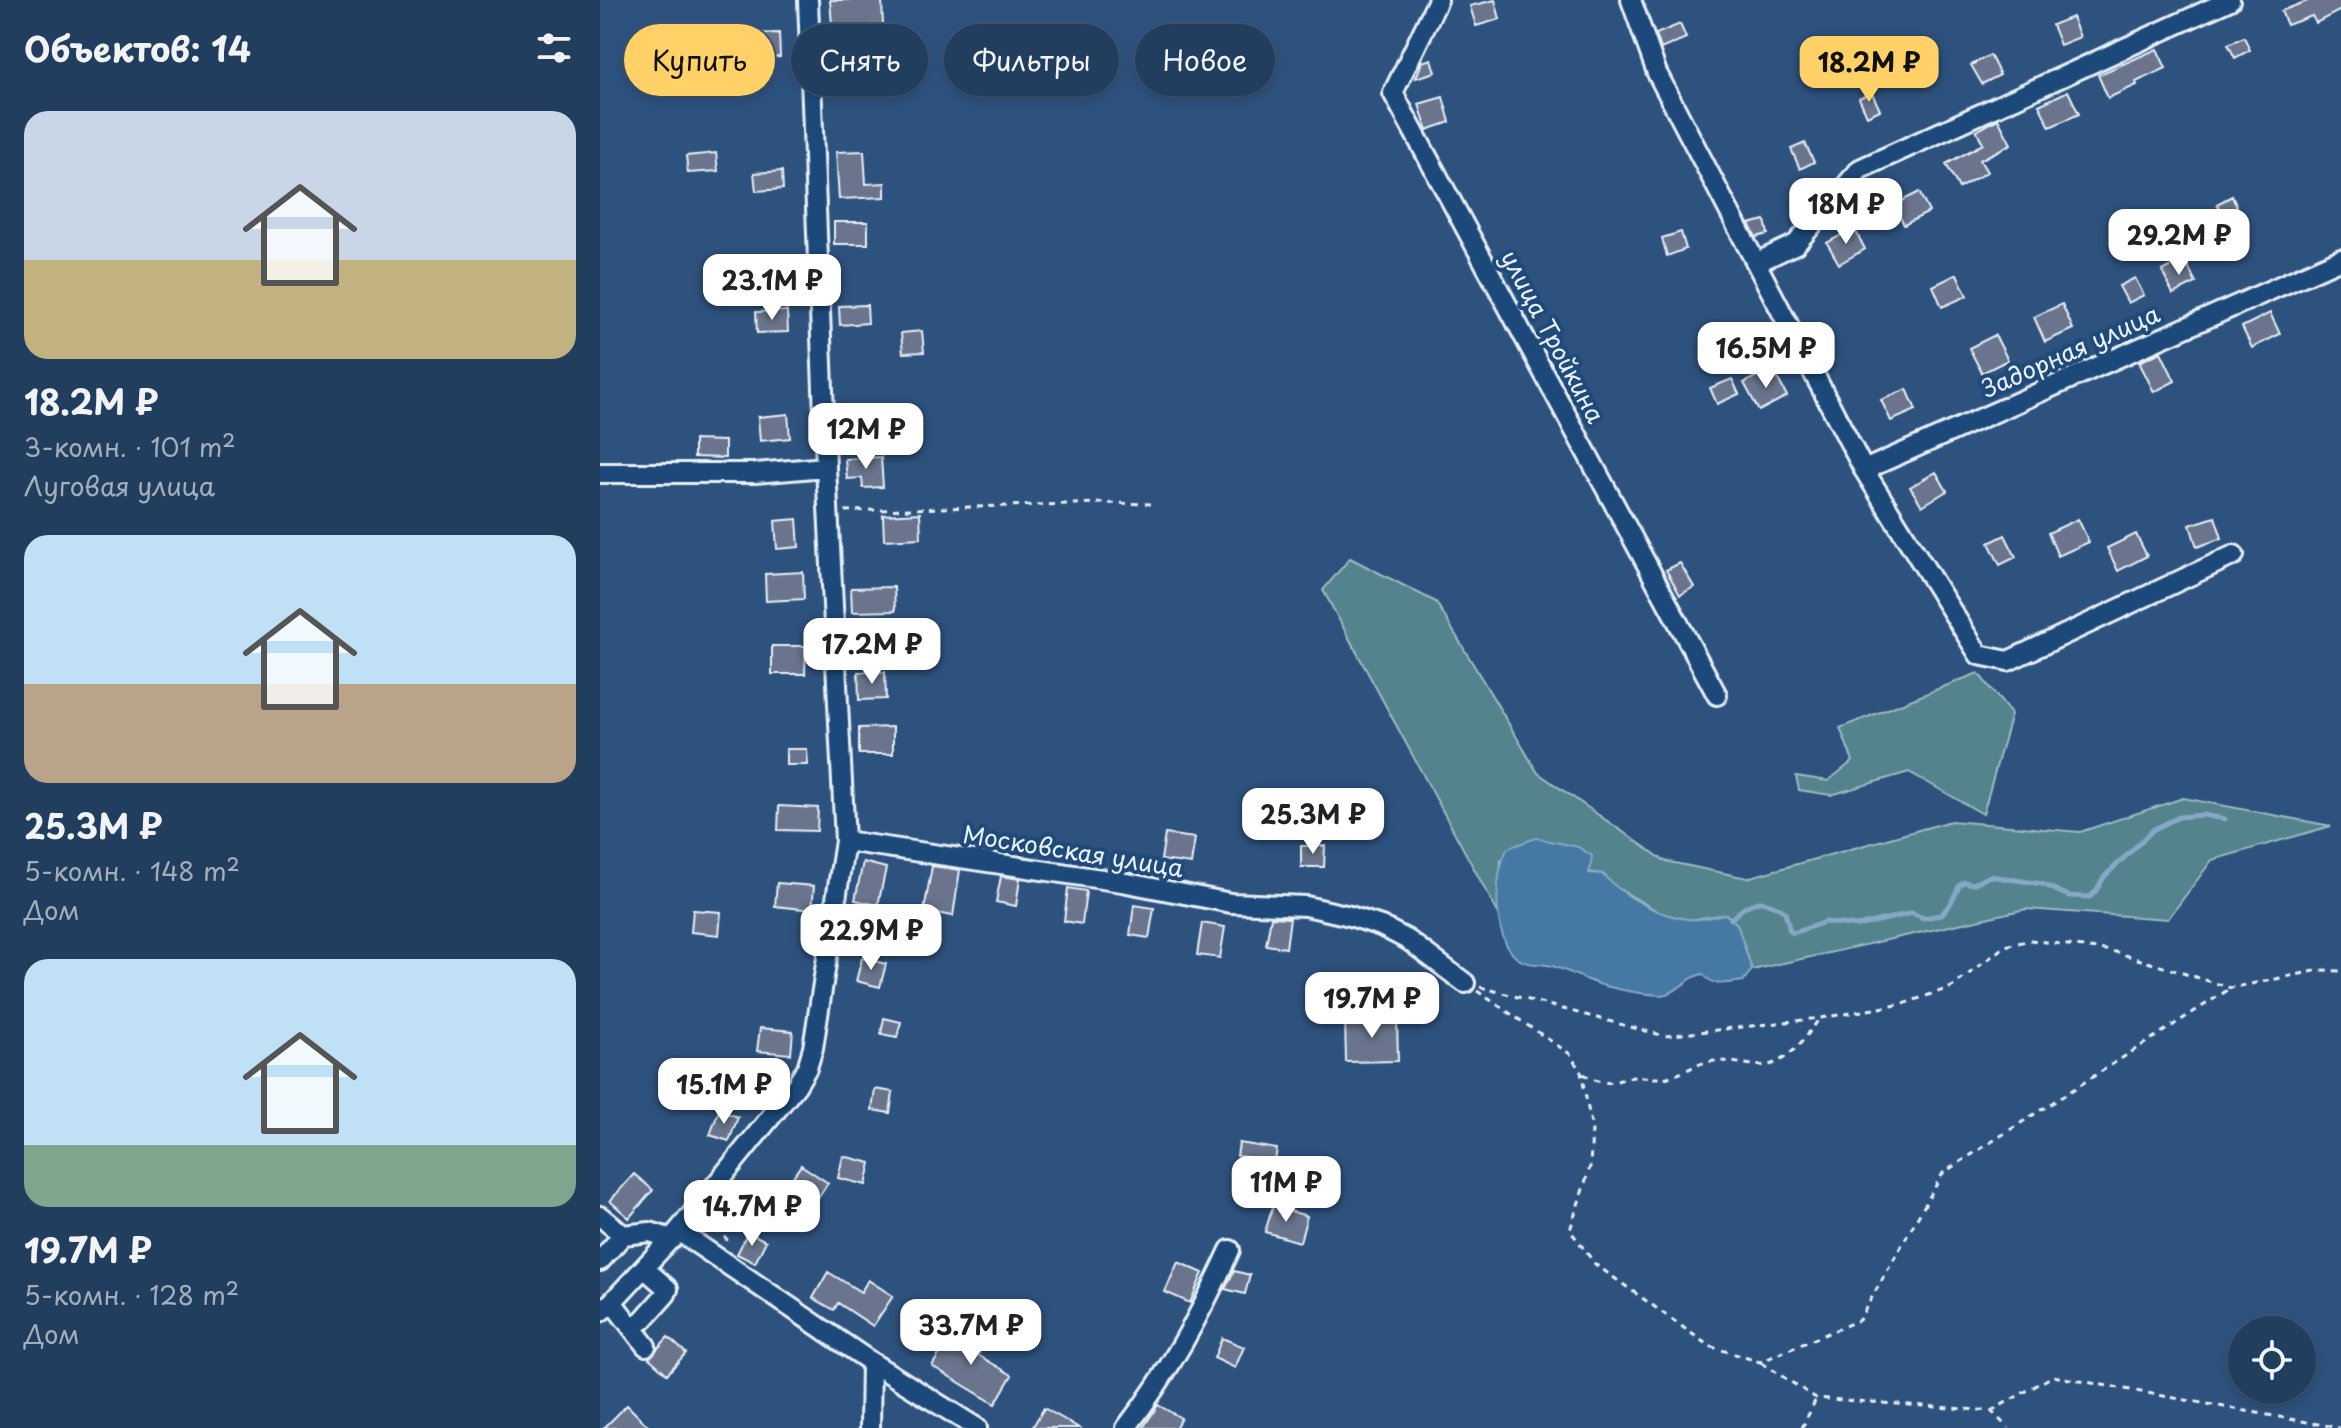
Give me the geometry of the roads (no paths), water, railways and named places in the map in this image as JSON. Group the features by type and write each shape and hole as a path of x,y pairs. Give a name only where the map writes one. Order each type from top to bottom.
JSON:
{"street":[{"path":"646,1346 632,1328 606,1307 675,1235 796,1086 807,1068 813,1048 845,841 826,467 808,0"},
{"name":"улица Тройкина","path":"1438,0 1393,93 1717,695"},
{"path":"1631,0 1657,73 1864,470 1979,655 2008,661 2234,555"},
{"path":"1756,263 1796,244 1860,169 2230,0"},
{"name":"Задорная улица","path":"1864,470 2341,259"},
{"path":"600,473 755,473 826,467"},
{"name":"Московская улица","path":"845,841 1122,882 1231,903 1306,906 1350,916 1381,926 1408,940 1465,983"},
{"path":"600,1216 623,1235"},
{"path":"600,1261 623,1235 650,1232 675,1235 977,1428"},
{"path":"1126,1428 1185,1342 1230,1250"},
{"path":"632,1328 643,1320 668,1289 644,1268"},
{"path":"871,1362 871,1419 881,1428"}],"water":[{"path":"1536,838 1578,847 1592,856 1589,873 1602,874 1630,897 1664,914 1701,919 1725,914 1737,924 1752,970 1743,981 1726,983 1716,983 1703,974 1697,975 1672,992 1660,995 1605,986 1559,968 1521,961 1509,949 1503,936 1499,921 1498,888 1508,848"}],"waterway":[{"path":"1731,919 1756,902 1770,904 1785,912 1793,933 1825,922 1857,926 1912,913 1923,918 1941,915 1964,882 1973,884 1990,876 2042,884 2069,896 2090,897 2104,877 2154,829 2179,817 2203,815 2225,819"}]}
